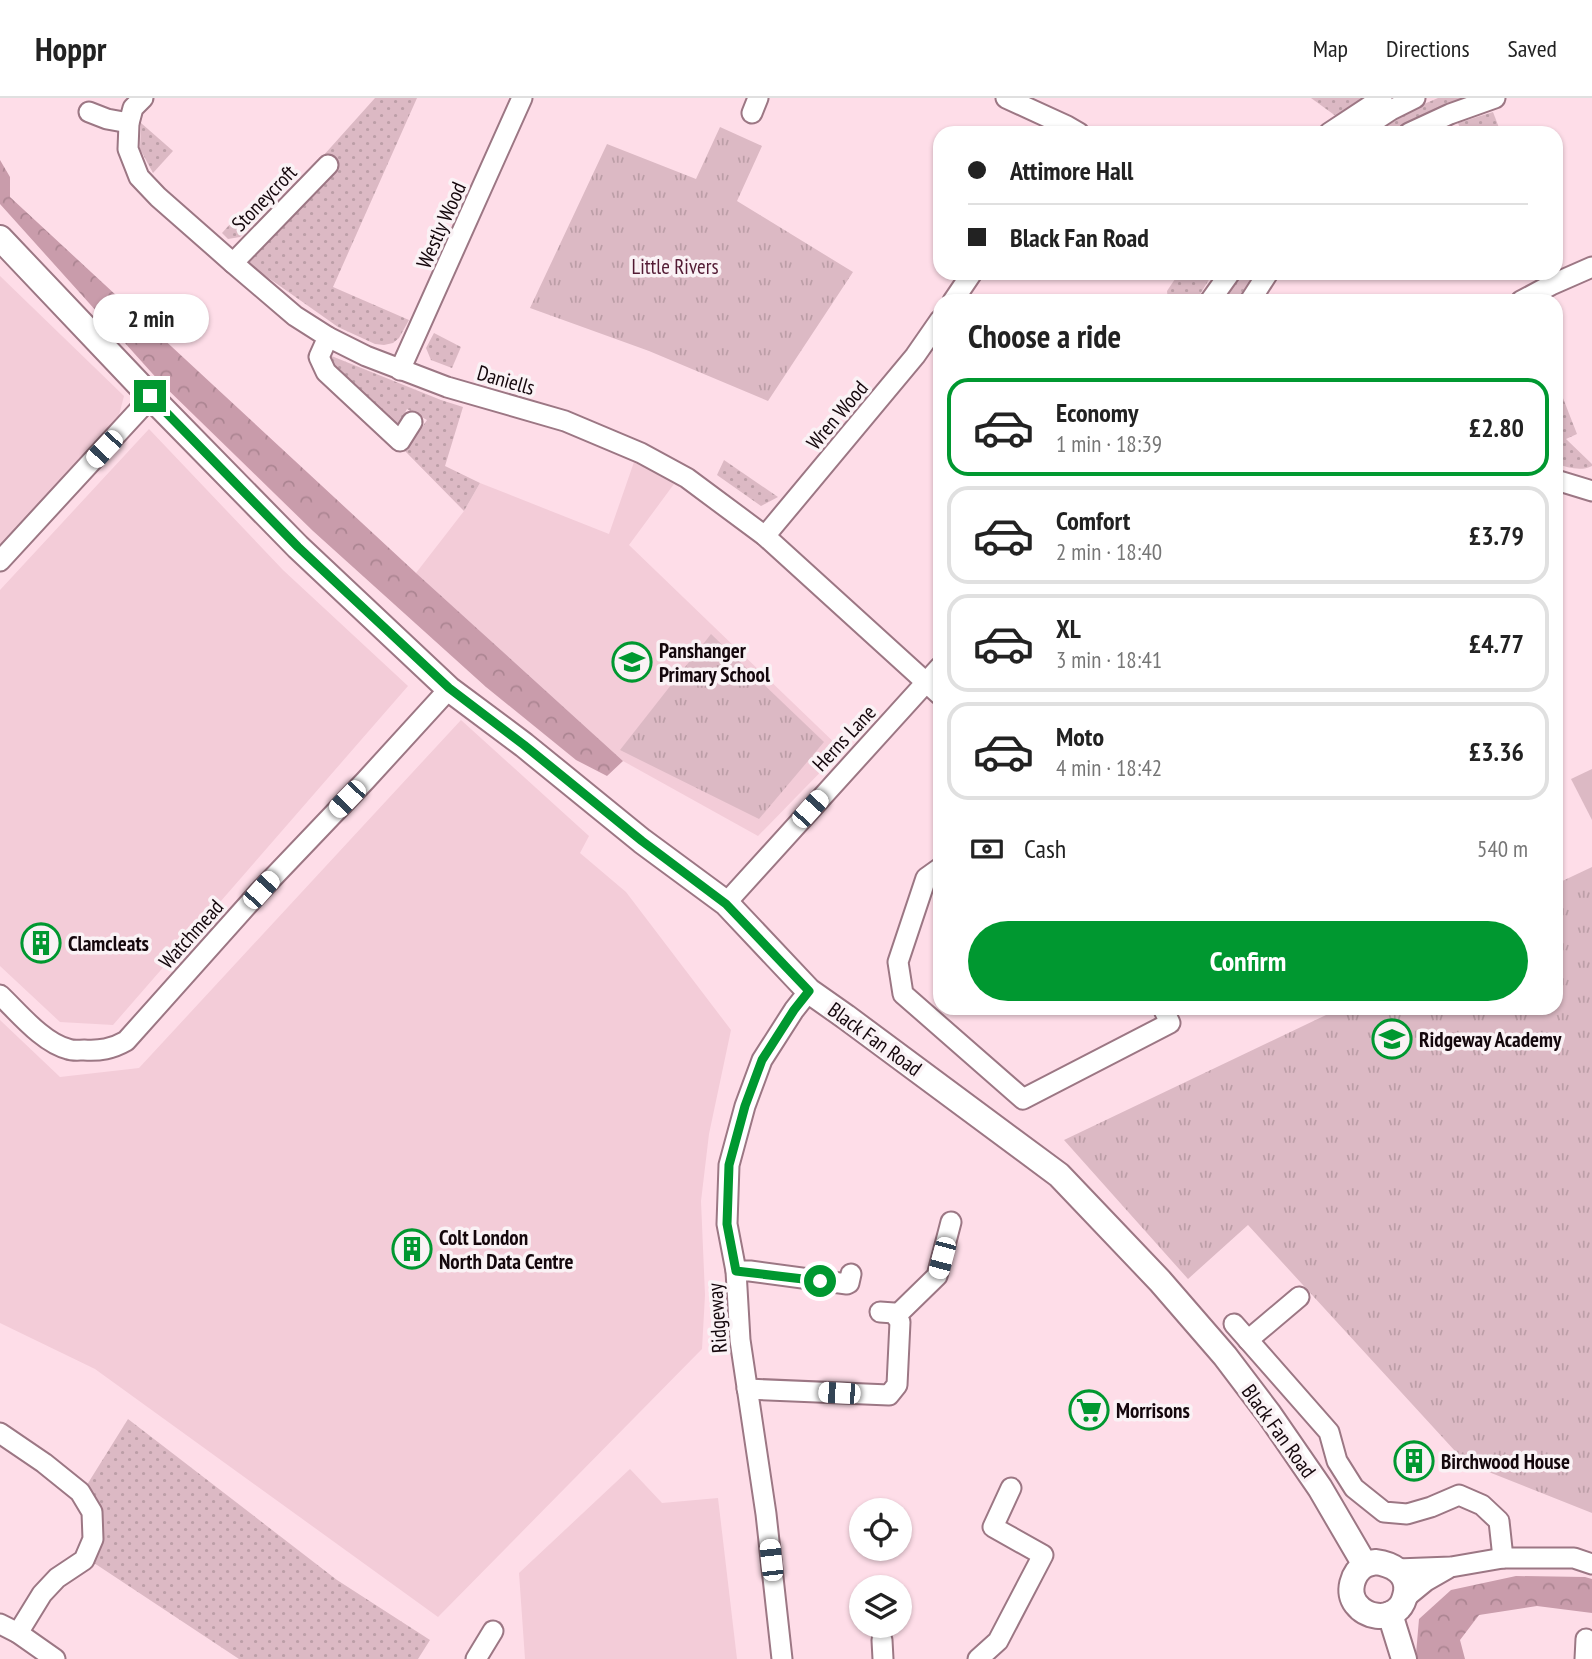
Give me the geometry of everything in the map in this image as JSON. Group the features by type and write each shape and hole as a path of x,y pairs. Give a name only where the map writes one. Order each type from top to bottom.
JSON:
{"main road":[{"name":"Black Fan Road","path":"0,238 298,547 449,688 726,904 809,991 1059,1175 1167,1289 1224,1356 1269,1414 1320,1488 1365,1565"},
{"path":"1387,1563 1405,1578 1407,1588 1397,1606 1379,1616 1360,1609 1353,1601 1350,1591 1357,1572 1365,1565 1387,1563"},
{"path":"1397,1606 1404,1659"}],"street":[{"path":"89,112 129,123 133,108 143,98"},
{"name":"Westly Wood","path":"400,370 522,98"},
{"path":"1006,98 1060,126"},
{"path":"1340,126 1382,98"},
{"path":"1367,126 1415,98"},
{"path":"1424,126 1495,98"},
{"name":"Daniells","path":"129,123 128,149 139,177 158,197 295,316 366,356 447,387 565,421 641,453 687,478 765,536 933,689"},
{"name":"Stoneycroft","path":"233,263 328,165"},
{"path":"1563,275 1592,267"},
{"path":"1530,294 1547,280"},
{"name":"Wren Wood","path":"765,536 898,376 933,329"},
{"path":"328,337 319,357 326,372 400,441 412,422"},
{"path":"0,561 151,397"},
{"path":"1563,482 1592,491"},
{"name":"Watchmead","path":"0,995 41,1034 68,1049 98,1051 116,1047 126,1041 278,871 365,781 449,688"},
{"name":"Herns Lane","path":"726,904 933,689"},
{"path":"933,873 926,878 898,962 902,993 1023,1099 1170,1023 1166,1015"},
{"name":"Ridgeway","path":"782,1659 766,1514 740,1340 736,1271 727,1224 729,1165 745,1106 762,1060 809,991"},
{"path":"747,1389 889,1395 897,1385 900,1321 888,1314 937,1276 951,1222"},
{"path":"736,1271 847,1284 851,1274"},
{"path":"1248,1340 1298,1297"},
{"path":"1234,1324 1329,1432 1336,1461 1354,1488 1384,1512 1407,1514 1459,1495 1482,1505 1499,1521 1503,1558"},
{"path":"0,1433 80,1492 92,1512 93,1539 84,1560 57,1578 42,1594 18,1633"},
{"path":"978,1659 998,1641 1044,1555 993,1527 1011,1488"},
{"path":"1397,1569 1451,1567 1503,1558 1574,1558 1592,1564"},
{"path":"1397,1606 1426,1581 1451,1567"},
{"path":"0,1624 55,1659"},
{"path":"476,1659 493,1631"},
{"path":"1585,1659 1586,1639"}],"shaded area":[{"path":"0,276 124,396 118,419 0,546"},
{"path":"149,429 283,570 408,686 113,1025 60,1022 0,966 0,590"},
{"name":"Panshanger Primary School","path":"634,462 674,484 629,545 842,750 758,836 623,761 416,573 464,511 480,483 609,534"},
{"path":"461,720 589,836 580,853 626,892 731,1030 709,1134 701,1201 705,1295 702,1349 438,1617 95,1369 0,1323 0,1020 60,1077 139,1068"},
{"path":"630,1469 662,1503 718,1498 737,1659 525,1659 519,1573"}],"green space":[{"path":"375,98 417,98 333,287 409,320 399,338 384,345 375,344 338,327 246,262 334,164 323,156"},
{"path":"1311,98 1382,98 1344,122"},
{"path":"1438,98 1482,98 1409,126 1386,126"},
{"path":"1493,112 1498,126 1459,126 1458,123"},
{"path":"141,123 173,151 153,173 140,149"},
{"name":"Little Rivers","path":"720,127 762,146 737,201 853,272 768,401 649,351 530,308 607,144 696,179"},
{"path":"0,160 10,177 10,197 623,761 607,776 576,760 486,687 313,531 160,382 0,204"},
{"path":"240,213 254,223 240,237 228,239 222,233"},
{"path":"1174,280 1209,280 1200,294 1167,294"},
{"path":"1234,280 1258,280 1248,294 1223,294"},
{"path":"434,333 461,347 452,368 431,360 426,348"},
{"path":"329,355 463,407 445,466 480,483 464,511 405,451 427,420 407,409 393,434 332,372"},
{"path":"1563,398 1577,434 1566,439 1592,464 1588,468 1563,466"},
{"path":"724,460 778,497 761,506 717,475"},
{"path":"711,634 824,742 759,819 620,750"},
{"path":"1592,769 1592,820 1571,779"},
{"name":"Ridgeway Academy","path":"1592,867 1592,1513 1466,1463 1248,1225 1188,1279 1064,1140 1326,1015 1563,1015 1563,881"},
{"path":"128,1419 337,1580 430,1640 418,1659 239,1659 91,1561 85,1488"},
{"path":"1516,1576 1592,1579 1592,1613 1537,1606 1479,1615 1460,1640 1465,1659 1418,1659 1416,1654 1419,1619 1451,1590"}],"place":[{"name":"Panshanger Primary School","path":"632,662"},
{"name":"Clamcleats","path":"41,943"},
{"name":"Ridgeway Academy","path":"1392,1039"},
{"name":"Colt London North Data Centre","path":"412,1249"},
{"name":"Morrisons","path":"1089,1410"},
{"name":"Birchwood House","path":"1414,1461"}],"route":[{"path":"150,396 298,547 449,688 726,904 809,991 762,1060 745,1106 729,1165 727,1224 736,1271 820,1281"}]}
